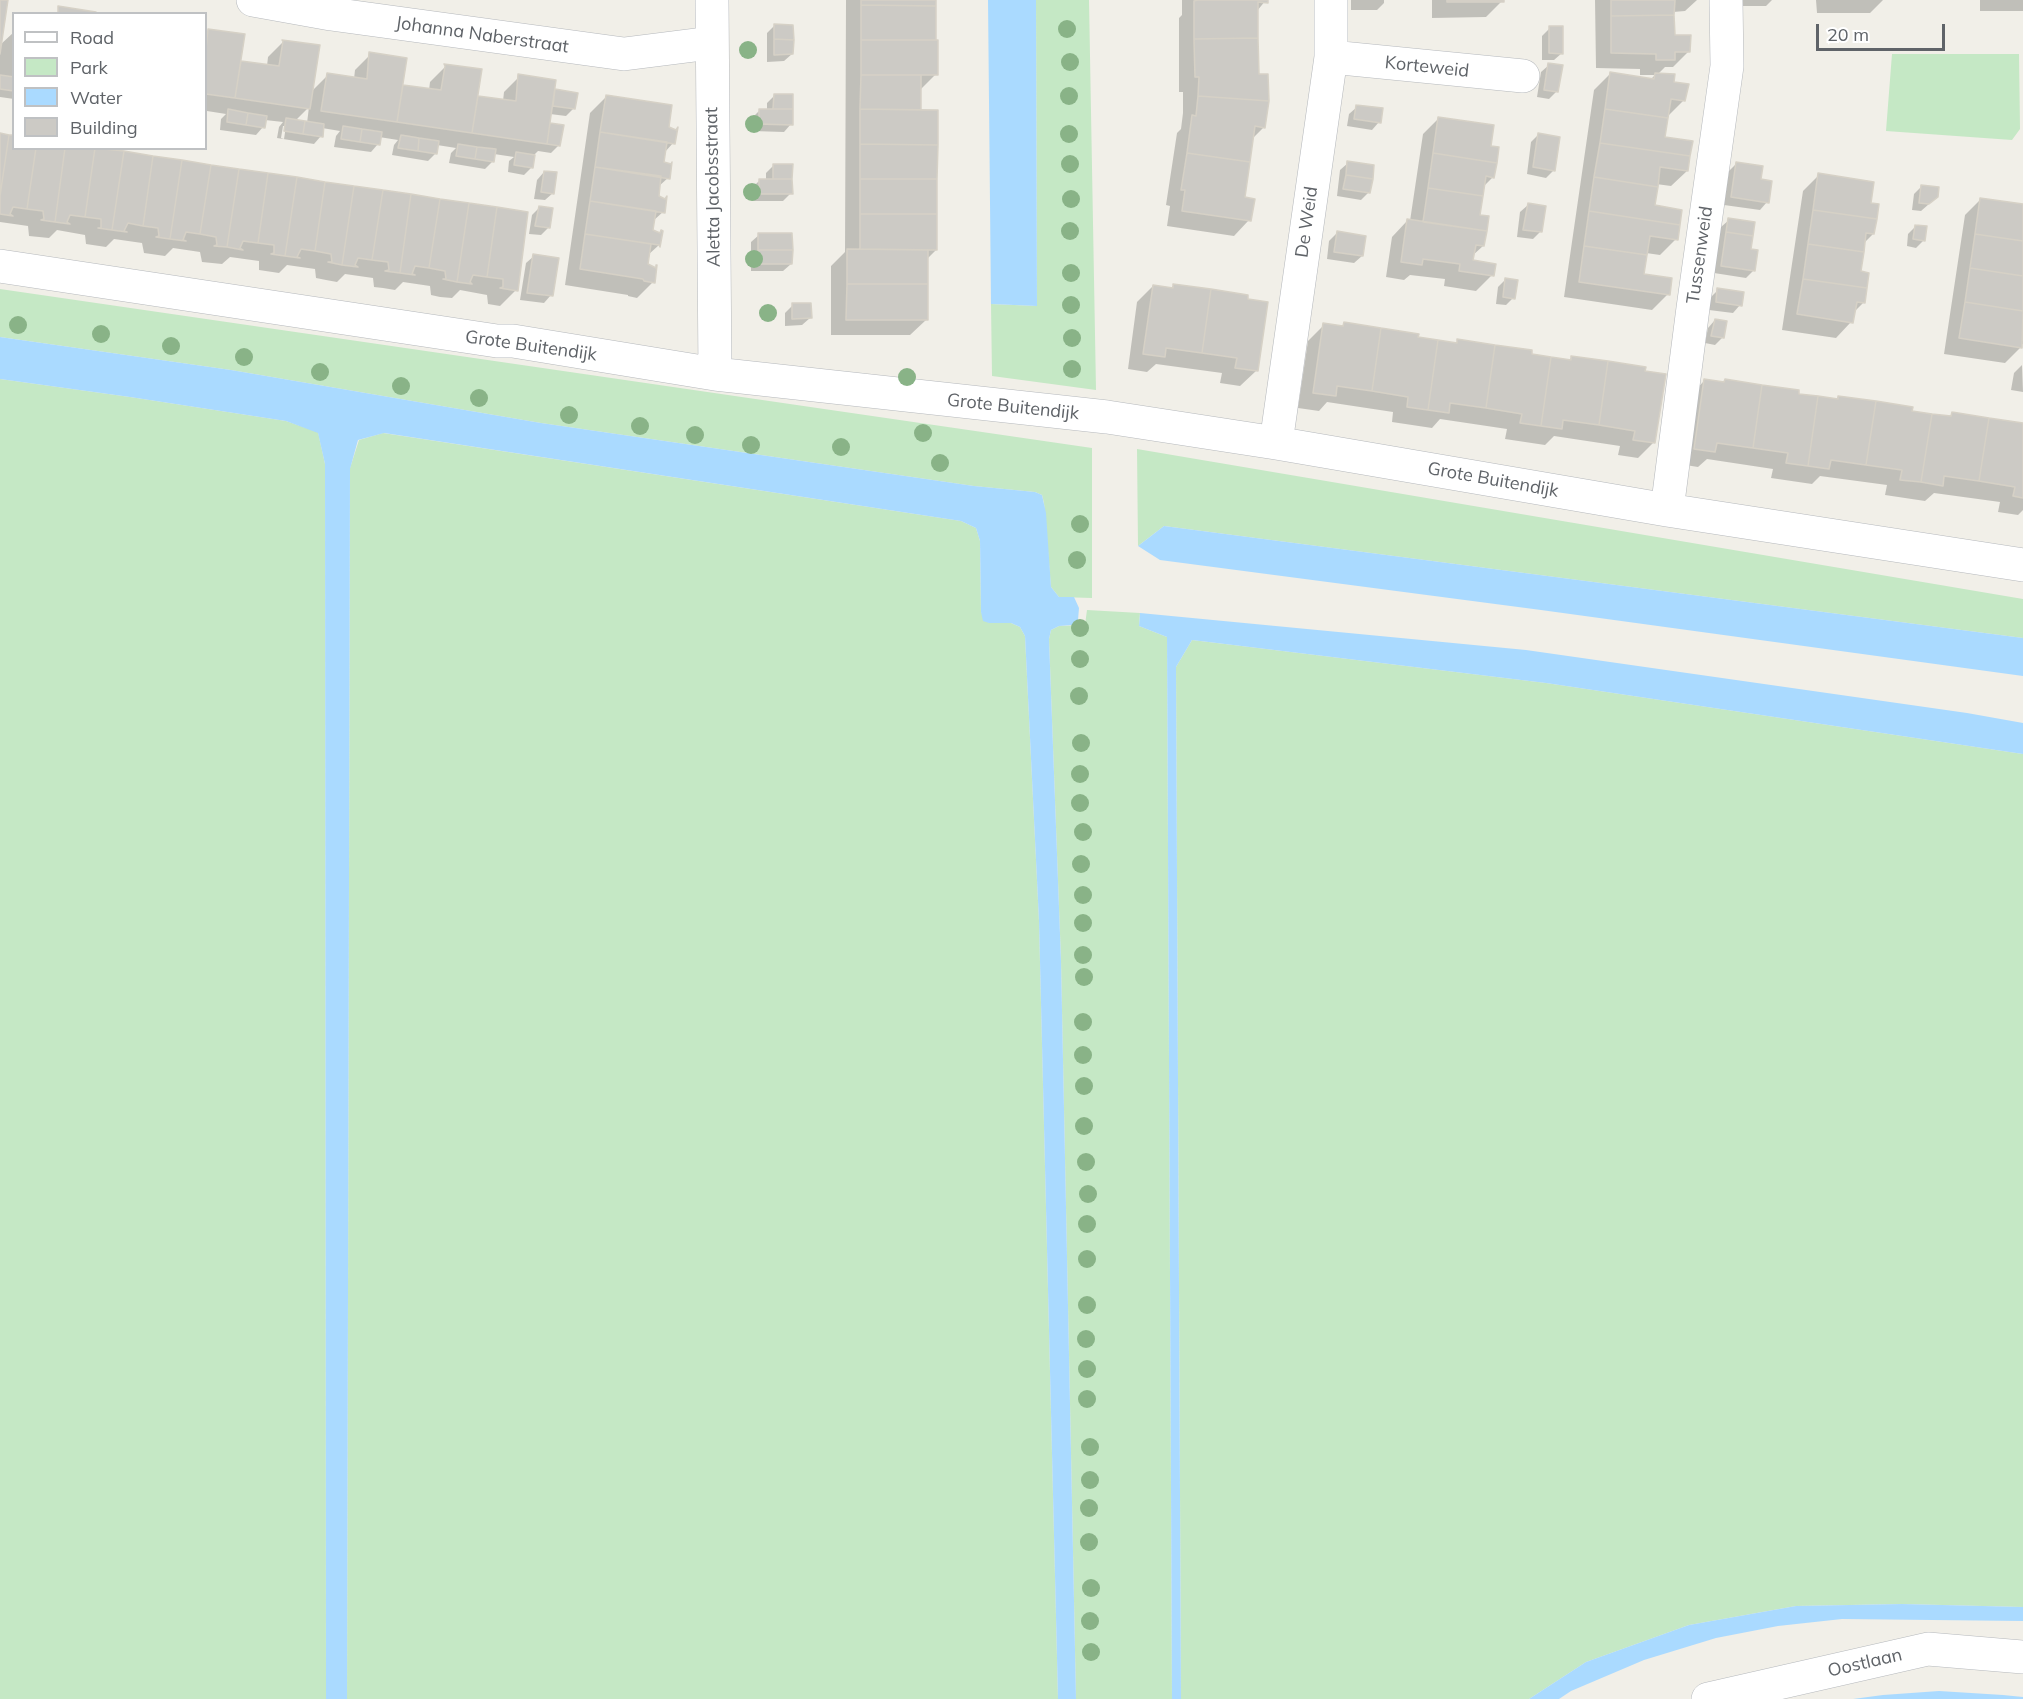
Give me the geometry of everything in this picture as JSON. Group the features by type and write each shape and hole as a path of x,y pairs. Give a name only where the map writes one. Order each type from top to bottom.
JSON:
{"street":[{"name":"Johanna Naberstraat","path":"253,0 331,14 624,54 711,43"},
{"name":"Aletta Jacobsstraat","path":"712,0 715,374"},
{"name":"De Weid","path":"1276,443 1332,57 1331,0"},
{"name":"Tussenweid","path":"1667,510 1727,66 1726,0"},
{"name":"Korteweid","path":"1332,57 1523,76"},
{"name":"Grote Buitendijk","path":"0,266 497,341 513,341 715,374 1107,417 1276,443 1667,510 2023,565"},
{"name":"Oostlaan","path":"1708,1699 1928,1649 2023,1657"}],"green space":[{"path":"1036,0 1089,0 1096,390 992,376 991,304 1037,306"},
{"path":"1892,54 2019,54 2020,129 2012,140 1886,131"},
{"path":"0,289 1092,448 1092,598 1059,597 1051,587 1044,503 1042,495 1035,492 974,486 541,423 231,370 0,337"},
{"path":"0,379 286,421 318,432 325,464 326,1699 0,1699"},
{"path":"383,433 961,521 976,528 980,541 981,612 989,623 1011,623 1020,627 1025,636 1039,921 1058,1699 347,1699 350,468 359,440"},
{"path":"1137,449 2023,599 2023,638 1164,526 1138,546"},
{"path":"1087,610 1140,613 1139,626 1167,637 1172,1699 1076,1699 1061,961 1049,639 1051,630 1059,626 1085,625"},
{"path":"1192,640 1546,683 2023,754 2023,1607 1902,1604 1796,1606 1689,1625 1586,1662 1529,1699 1181,1699 1176,667"}],"water":[{"path":"988,0 1036,0 1037,306 991,304"},
{"path":"0,337 231,370 541,423 974,486 1035,492 1042,495 1046,513 1051,587 1059,597 1074,597 1079,608 1078,620 1073,625 1059,626 1051,630 1049,639 1061,961 1076,1699 1058,1699 1039,921 1025,636 1020,627 1011,623 983,621 980,541 976,528 961,521 384,433 358,440 350,469 347,1699 326,1699 325,464 318,433 286,421 0,379"},
{"path":"1164,526 2023,638 2023,676 1160,560 1138,546"},
{"path":"1140,613 1526,650 2023,723 2023,754 1546,683 1192,640 1176,667 1181,1699 1172,1699 1167,637 1139,626"},
{"path":"1902,1604 2023,1607 2023,1621 1842,1619 1778,1626 1716,1638 1644,1660 1571,1691 1559,1699 1529,1699 1586,1662 1689,1625 1796,1606"},
{"path":"1939,1691 2003,1695 2023,1697 2023,1699 1853,1699 1883,1695"}],"building":[{"path":"0,0 8,0 0,54"},
{"path":"861,0 936,0 936,6 861,5"},
{"path":"1268,0 1268,3 1258,2 1258,38 1194,39 1194,1"},
{"path":"1447,0 1504,0 1504,2 1447,2"},
{"path":"1611,0 1675,0 1674,15 1611,16"},
{"path":"861,5 936,6 936,40 861,40"},
{"path":"58,6 96,12 58,12"},
{"path":"1674,15 1675,35 1691,35 1690,52 1675,52 1675,60 1656,60 1656,54 1611,53 1611,16"},
{"path":"774,24 793,25 794,40 774,39"},
{"path":"1549,26 1563,26 1563,54 1549,53"},
{"path":"208,29 245,34 235,98 207,94"},
{"path":"1258,38 1259,74 1268,74 1269,101 1198,96 1199,77 1195,77 1194,39"},
{"path":"774,39 794,40 793,54 774,55"},
{"path":"282,40 320,45 310,109 235,98 241,61 279,66"},
{"path":"861,40 938,40 938,75 861,75"},
{"path":"369,52 407,58 397,122 321,111 327,73 367,79"},
{"path":"1548,63 1563,65 1558,92 1544,90"},
{"path":"444,64 482,69 472,133 397,122 403,85 441,90"},
{"path":"1610,72 1654,79 1655,73 1675,74 1674,82 1689,84 1685,101 1671,99 1668,118 1605,109"},
{"path":"518,74 556,80 547,144 472,133 478,96 516,101"},
{"path":"0,75 12,77 12,91 0,89"},
{"path":"861,75 921,75 921,110 860,109"},
{"path":"555,89 578,93 575,109 553,106"},
{"path":"774,94 793,94 793,109 773,109"},
{"path":"606,95 672,105 669,127 676,130 678,127 675,144 600,132"},
{"path":"1198,96 1269,101 1265,128 1255,126 1250,162 1187,153 1192,115 1196,116"},
{"path":"1356,105 1383,108 1381,123 1354,119"},
{"path":"228,109 248,113 246,125 227,122"},
{"path":"759,109 793,109 793,125 759,124"},
{"path":"860,109 938,110 938,145 860,144"},
{"path":"1605,109 1668,118 1665,137 1693,141 1690,156 1600,143"},
{"path":"248,113 267,116 265,128 246,125"},
{"path":"1438,117 1494,125 1491,146 1499,147 1497,163 1433,153"},
{"path":"286,118 305,121 303,134 284,131"},
{"path":"305,121 324,124 323,137 303,134"},
{"path":"550,123 564,125 560,146 547,144"},
{"path":"343,126 362,129 360,142 341,139"},
{"path":"362,129 382,132 380,145 360,142"},
{"path":"600,132 667,142 664,162 671,164 672,162 670,179 595,167"},
{"path":"0,133 9,135 0,196"},
{"path":"1538,133 1560,137 1555,171 1533,167"},
{"path":"9,135 12,135 12,150 36,150 27,209 13,207 10,214 13,216 0,214 0,196"},
{"path":"401,135 419,138 418,151 398,148"},
{"path":"419,138 439,141 437,154 418,151"},
{"path":"1600,143 1690,156 1688,171 1660,167 1658,187 1594,177"},
{"path":"458,144 477,147 475,159 456,156"},
{"path":"860,144 938,145 937,179 860,179"},
{"path":"477,147 496,149 494,162 475,159"},
{"path":"36,150 65,150 55,222 41,220 44,219 43,211 27,209"},
{"path":"65,150 95,150 85,217 70,215 67,222 70,224 55,222"},
{"path":"95,150 124,151 112,230 98,228 101,228 101,219 85,217"},
{"path":"124,151 153,156 143,226 128,223 124,231 127,232 112,230"},
{"path":"516,152 535,155 533,168 514,165"},
{"path":"1187,153 1250,162 1245,197 1255,199 1251,221 1182,211 1185,190 1181,190"},
{"path":"1433,153 1497,163 1494,178 1486,176 1483,196 1428,188"},
{"path":"153,156 182,160 170,239 156,237 159,236 158,228 143,226"},
{"path":"182,160 211,165 200,234 186,232 183,240 186,241 170,239"},
{"path":"1347,161 1374,165 1373,179 1346,175"},
{"path":"1736,162 1763,166 1761,179 1772,181 1769,203 1731,197"},
{"path":"773,164 793,164 792,179 773,179"},
{"path":"211,165 239,169 227,247 214,246 217,245 216,237 200,234"},
{"path":"595,167 661,176 659,196 665,199 667,196 665,213 590,201"},
{"path":"239,169 268,173 258,243 243,241 240,248 243,250 227,247"},
{"path":"544,171 557,172 554,194 541,192"},
{"path":"268,173 297,177 285,256 271,254 274,253 274,245 258,243"},
{"path":"1818,173 1874,182 1871,203 1879,204 1877,219 1813,210"},
{"path":"1346,175 1373,179 1370,193 1343,189"},
{"path":"297,177 325,182 315,251 301,249 297,257 300,258 285,256"},
{"path":"1594,177 1658,187 1655,205 1682,210 1680,225 1589,211"},
{"path":"759,179 792,179 793,194 759,194"},
{"path":"860,179 937,179 937,214 860,214"},
{"path":"325,182 354,186 342,265 328,262 332,262 331,254 315,251"},
{"path":"1921,185 1939,187 1938,197 1929,204 1919,203"},
{"path":"354,186 383,190 372,260 358,258 355,265 358,267 342,265"},
{"path":"1428,188 1483,196 1480,215 1489,216 1487,231 1423,222"},
{"path":"383,190 411,194 400,273 385,271 389,270 388,262 372,260"},
{"path":"411,194 440,199 429,268 415,266 412,274 415,275 400,273"},
{"path":"1980,198 2023,204 2023,241 1975,234"},
{"path":"440,199 469,203 457,282 443,279 446,279 445,271 429,268"},
{"path":"590,201 656,211 653,230 660,233 661,230 663,231 660,247 585,234"},
{"path":"469,203 497,207 487,277 473,275 470,282 472,284 457,282"},
{"path":"1528,203 1546,206 1542,232 1523,230"},
{"path":"539,206 553,208 550,228 535,226"},
{"path":"497,207 528,212 518,291 500,288 503,287 503,279 487,277"},
{"path":"1813,210 1877,219 1874,234 1866,233 1864,252 1808,244"},
{"path":"1589,211 1680,225 1678,240 1650,236 1647,255 1584,246"},
{"path":"860,214 937,214 937,250 860,249"},
{"path":"1728,218 1755,222 1753,236 1726,232"},
{"path":"1407,219 1487,231 1484,246 1476,245 1473,260 1496,264 1494,276 1459,271 1460,264 1423,259 1422,265 1401,262"},
{"path":"1915,225 1927,226 1925,241 1913,239"},
{"path":"1337,231 1366,236 1363,256 1334,252"},
{"path":"1726,232 1753,236 1751,249 1758,250 1755,271 1721,266"},
{"path":"758,233 792,233 793,250 758,250"},
{"path":"585,234 651,244 648,264 656,268 657,265 655,283 580,269"},
{"path":"1975,234 2023,241 2023,276 1970,268"},
{"path":"1808,244 1864,252 1861,271 1869,273 1867,288 1803,279"},
{"path":"1584,246 1647,255 1644,274 1672,278 1670,295 1579,282"},
{"path":"847,249 928,250 928,284 847,284"},
{"path":"758,250 793,250 792,264 758,264"},
{"path":"533,254 559,258 553,296 527,293"},
{"path":"1970,268 2023,276 2023,311 1965,302"},
{"path":"1505,278 1518,280 1515,299 1503,297"},
{"path":"1803,279 1867,288 1865,303 1857,302 1853,323 1797,314"},
{"path":"847,284 928,284 928,320 846,320"},
{"path":"1173,284 1211,289 1202,353 1166,348 1165,357 1143,354 1153,285 1173,288"},
{"path":"1717,288 1744,292 1742,306 1716,302"},
{"path":"1211,289 1248,295 1248,299 1268,302 1258,371 1235,368 1237,358 1202,353"},
{"path":"1965,302 2023,311 2022,348 1959,338"},
{"path":"792,303 811,303 812,318 792,319"},
{"path":"1715,319 1727,321 1724,338 1711,336"},
{"path":"1344,322 1381,328 1372,391 1337,386 1336,396 1313,393 1323,323 1343,326"},
{"path":"1381,328 1419,334 1418,337 1438,340 1428,410 1407,407 1408,397 1372,391"},
{"path":"1457,339 1495,345 1486,408 1450,403 1449,413 1428,410 1438,340 1457,343"},
{"path":"1495,345 1532,350 1532,354 1551,357 1541,426 1520,423 1522,414 1486,408"},
{"path":"1571,356 1608,361 1599,425 1563,420 1562,429 1541,426 1551,357 1571,360"},
{"path":"1608,361 1646,367 1645,371 1666,374 1655,443 1633,440 1635,431 1599,425"},
{"path":"1704,379 1724,382 1725,379 1762,385 1753,448 1717,443 1715,452 1694,449"},
{"path":"1762,385 1799,390 1799,394 1818,396 1808,466 1786,463 1788,453 1753,448"},
{"path":"1818,396 1876,401 1866,465 1831,460 1829,469 1808,466"},
{"path":"1876,401 1913,407 1912,411 1932,414 1921,482 1900,480 1902,470 1866,465"},
{"path":"1952,412 1989,418 1979,481 1944,476 1943,486 1921,482 1932,414 1951,416"},
{"path":"1989,418 2023,423 2023,498 2013,496 2015,487 1979,481"}]}
